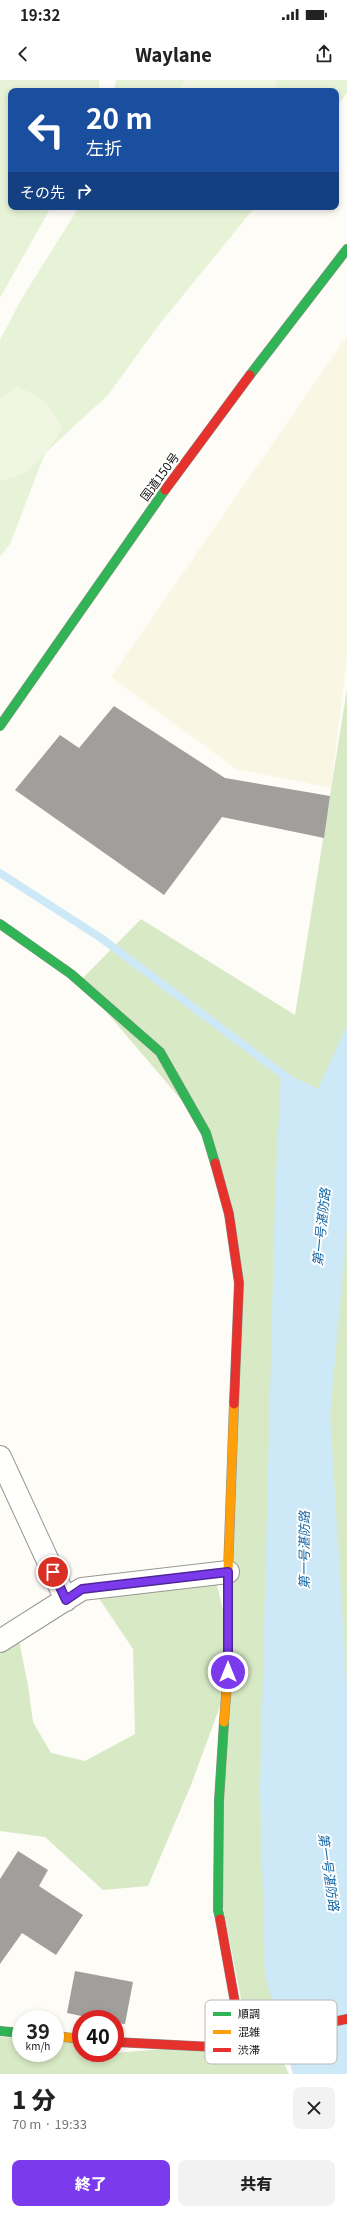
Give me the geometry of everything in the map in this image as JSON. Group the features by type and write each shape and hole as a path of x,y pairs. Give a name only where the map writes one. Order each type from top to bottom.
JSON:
{"main road":[{"name":"国道150号","path":"0,726 136,530 242,386 347,249"},
{"path":"0,924 72,974 160,1052 206,1133 229,1214 239,1283 228,1572 228,1672 220,1801 218,1910 234,2000"},
{"path":"337,2021 347,2019"},
{"path":"0,2031 12,2032"},
{"path":"124,2043 164,2046 205,2047"}],"street":[{"path":"0,1457 66,1600"},
{"path":"0,1641 82,1589 228,1572"}],"shaded area":[{"path":"347,336 347,656 331,788 236,769 111,677"}],"green space":[{"path":"0,80 99,80 100,88 8,88 8,210 49,210 0,298"},
{"path":"116,80 347,80 347,93 339,103 339,88 115,88"},
{"path":"184,80 275,80 277,88 180,88"},
{"path":"77,210 253,210 158,326 108,395 45,453 10,544 0,557 0,340 22,298"},
{"path":"16,387 32,393 44,402 54,414 62,429 45,453 23,474 0,481 0,399"},
{"path":"347,689 347,2029 337,2033 337,2000 241,2000 222,1902 226,1690 191,1785 148,1886 103,1890 45,1837 0,1831 0,1641 17,1631 28,1685 33,1722 51,1753 85,1761 135,1734 133,1649 92,1588 214,1573 228,1630 235,1217 195,1116 80,981 141,919 295,1015"},
{"path":"0,2037 12,2038 12,2062 64,2062 64,2040 72,2041 72,2062 124,2062 124,2052 205,2045 205,2064 284,2064 289,2074 0,2074"}],"water":[{"name":"第一号湛防路","path":"347,1025 347,1226 330,1415 347,1688 347,2074 293,2074 290,2064 337,2064 337,2000 272,2000 265,1975 260,1788 275,1198 281,1071 318,1089"}],"building":[{"path":"114,706 225,778 330,796 324,838 222,817 164,895 15,790 60,735 79,748"},
{"path":"18,1851 48,1870 39,1886 83,1915 56,1955 22,1933 0,1964 0,1879"},
{"path":"75,1971 133,1982 125,2024 124,2010 72,2010 72,2014 67,2013"}],"waterway":[{"path":"0,873 101,938 289,1079"}],"traffic: fast":[{"path":"250,375 347,249"},
{"path":"0,726 165,490"},
{"path":"0,924 71,974 160,1052 206,1133 215,1163"},
{"path":"220,1919 218,1910 219,1801 224,1722"},
{"path":"0,2031 12,2032"}],"traffic: slow":[{"path":"224,1722 228,1671 228,1572 234,1404"},
{"path":"64,2037 72,2038"}],"traffic: jam":[{"path":"165,490 250,375"},
{"path":"215,1163 229,1214 239,1283 234,1404"},
{"path":"220,1919 234,2000"},
{"path":"337,2021 347,2019"},
{"path":"124,2042 205,2047"}],"route":[{"path":"53,1572 66,1600 82,1589 228,1572 228,1672"}]}
